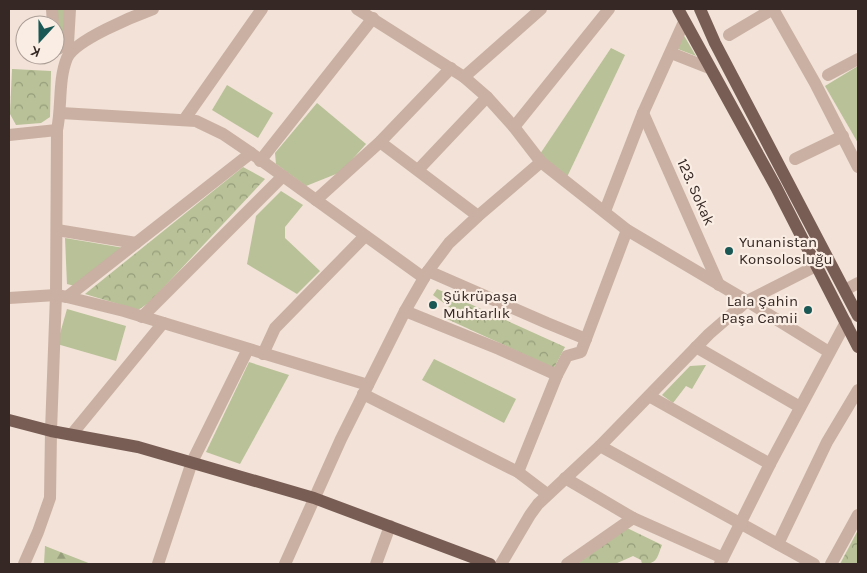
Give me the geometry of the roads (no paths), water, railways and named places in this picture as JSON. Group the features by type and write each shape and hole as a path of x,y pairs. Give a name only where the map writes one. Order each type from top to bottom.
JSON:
{"main road":[{"path":"678,9 776,188 858,347"},
{"path":"700,9 858,316"},
{"path":"9,420 51,431 138,447 314,498 490,564"}],"street":[{"path":"65,45 68,44 70,9"},
{"path":"24,564 50,498 51,431 62,296 57,230 58,130 63,75 68,56 79,44 136,15 153,9"},
{"path":"184,120 262,9"},
{"path":"357,9 464,77 487,97 514,127 541,162 627,230 747,300 829,352"},
{"path":"464,77 541,9"},
{"path":"514,127 609,9"},
{"path":"730,34 773,9 815,83 858,167"},
{"path":"62,296 255,157 373,18"},
{"path":"605,211 643,112 684,22"},
{"path":"671,53 709,68"},
{"path":"828,75 858,59"},
{"path":"316,200 380,142 451,68"},
{"path":"418,170 487,97"},
{"name":"123. Sokak","path":"643,112 719,284"},
{"path":"60,114 196,121 223,134 366,236 426,274 586,338"},
{"path":"9,135 58,130"},
{"path":"795,158 843,136"},
{"path":"380,142 478,216"},
{"path":"285,564 366,389 405,311 426,274 449,243 541,162"},
{"path":"142,317 283,176"},
{"path":"57,230 136,243"},
{"path":"518,472 557,375 567,356 580,352 627,230"},
{"path":"263,354 275,328 366,236"},
{"path":"501,564 530,515 547,494 600,446 696,347 747,300 816,266"},
{"path":"845,290 858,283"},
{"path":"9,298 62,296 142,317 248,349 366,389 518,472 547,494"},
{"path":"405,311 500,349 557,375"},
{"path":"565,478 633,518 721,561 770,464 846,322"},
{"path":"72,434 163,323"},
{"path":"696,347 800,407"},
{"path":"158,564 192,462 248,349"},
{"path":"778,544 818,459 858,390"},
{"path":"649,396 770,464"},
{"path":"600,446 814,564"},
{"path":"831,564 858,515"},
{"path":"567,564 633,518"},
{"path":"376,564 390,526"}],"place":[{"name":"Yunanistan Konsolosluğu","path":"729,251"},
{"name":"Şükrüpaşa Muhtarlık","path":"433,305"},
{"name":"Lala Şahin Paşa Camii","path":"808,310"}]}
